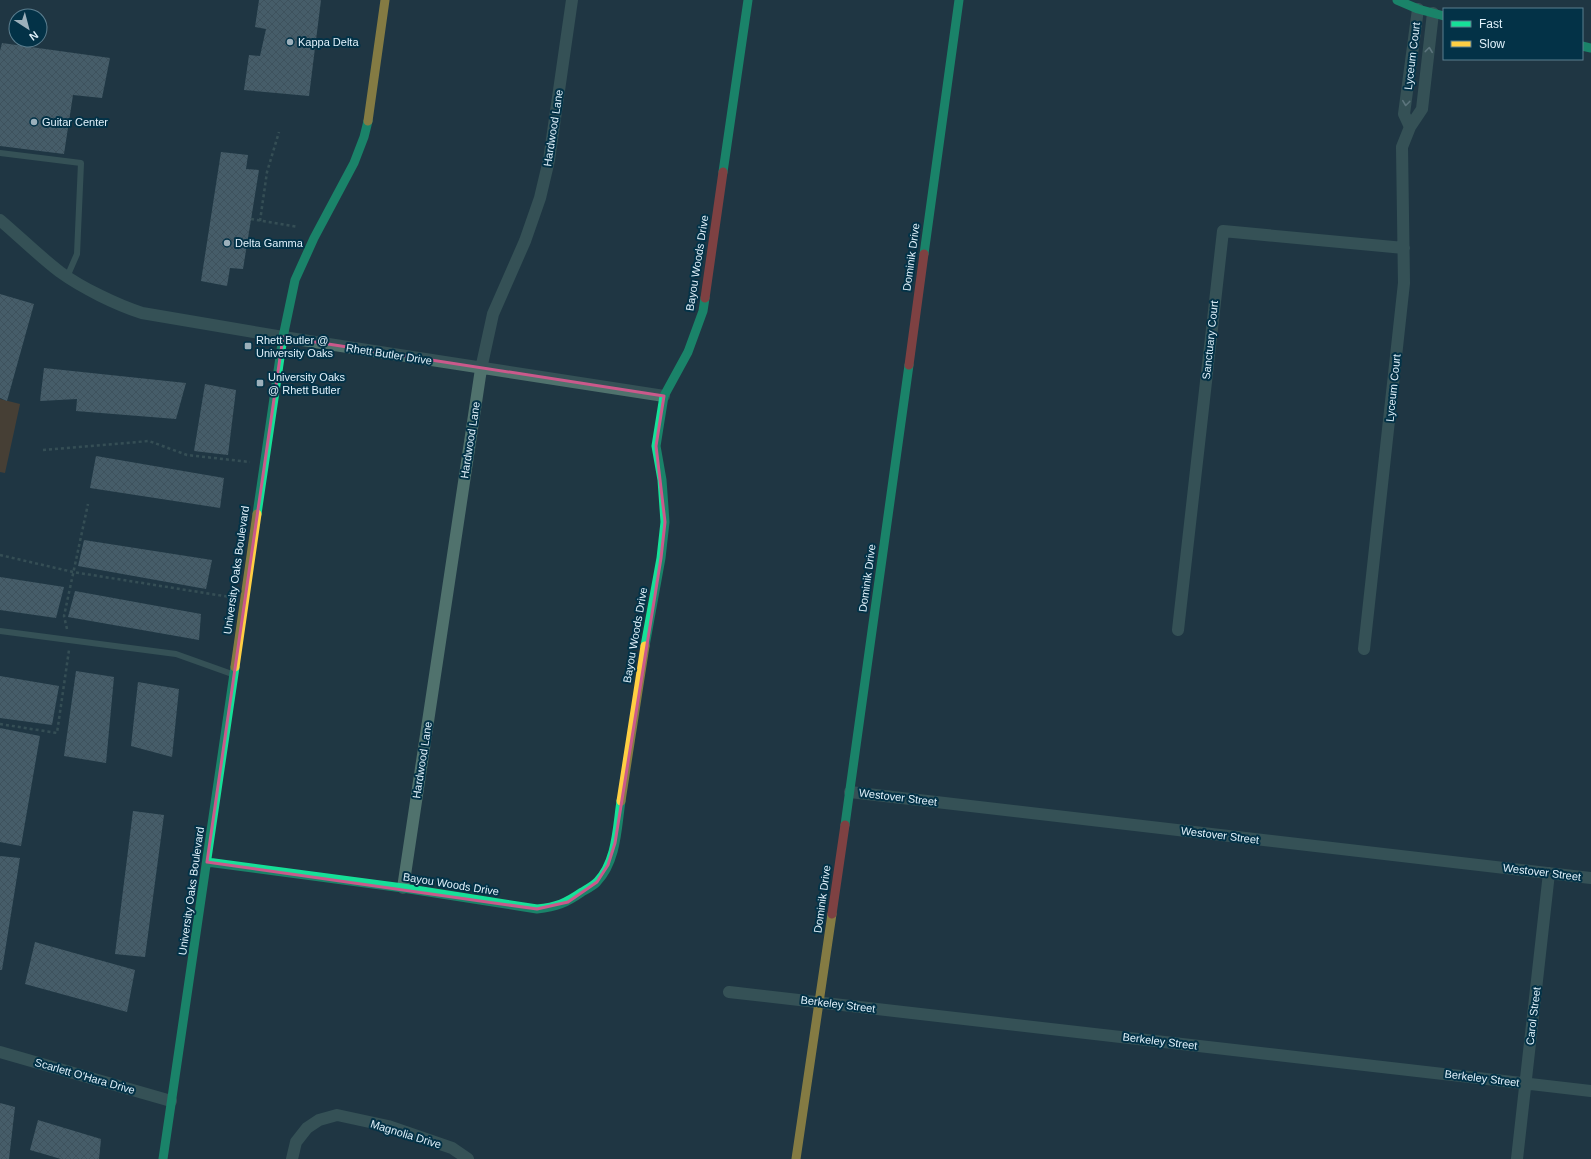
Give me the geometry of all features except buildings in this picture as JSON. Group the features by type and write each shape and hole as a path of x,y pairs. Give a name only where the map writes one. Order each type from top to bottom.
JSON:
{"street":[{"name":"University Oaks Boulevard","path":"163,1159 282,337 295,280 314,238 354,163 364,137 369,118 385,0"},
{"name":"Hardwood Lane","path":"403,888 481,369 493,314 525,241 540,198 549,160 572,0"},
{"name":"Bayou Woods Drive","path":"207,862 403,888 537,909 568,902 597,882 608,865 615,842 644,649 661,558 665,522 662,480 656,446 664,396 688,352 703,311 748,0"},
{"name":"Dominik Drive","path":"796,1159 850,792 959,0"},
{"path":"1397,0 1438,15"},
{"name":"Lyceum Court","path":"1410,127 1404,114 1418,8"},
{"name":"Lyceum Court","path":"1364,649 1404,283 1402,147 1410,127 1422,109 1438,15"},
{"name":"Rhett Butler Drive","path":"0,220 67,277 132,310 142,313 481,369 664,396"},
{"name":"Sanctuary Court","path":"1178,630 1223,231 1404,248"},
{"name":"Westover Street","path":"850,792 1591,878"},
{"name":"Carol Street","path":"1517,1159 1549,873"},
{"name":"Berkeley Street","path":"729,992 1591,1091"},
{"name":"Scarlett O'Hara Drive","path":"0,1052 171,1101"},
{"name":"Magnolia Drive","path":"292,1159 296,1142 307,1128 319,1120 337,1115 388,1126 452,1148 468,1159"}],"lane":[{"path":"0,153 81,163 77,254 67,277"},
{"path":"0,631 176,654 234,675"}],"path":[{"path":"260,221 267,172 279,132"},
{"path":"251,219 298,227"},
{"path":"43,450 149,441 187,454 264,464"},
{"path":"0,555 73,572 244,599"}],"highlighted area":[{"path":"283,337 664,396 656,446 665,522 661,558 615,843 608,865 597,882 568,902 537,909 207,862"}],"shaded area":[{"path":"0,399 20,404 5,473 0,472"}],"traffic: fast":[{"path":"723,172 748,0"},
{"path":"924,254 959,0"},
{"path":"1397,0 1418,9 1443,16"},
{"path":"1583,46 1591,48"},
{"path":"257,514 283,337 295,280 314,238 354,163 364,137 368,121"},
{"path":"645,646 661,558 665,522 662,480 656,446 664,396 688,352 703,311 705,298"},
{"path":"845,825 909,365"},
{"path":"163,1159 235,667"},
{"path":"207,862 403,888 537,909 544,908 556,906 571,899 594,885 604,874 609,864 615,843 621,801"}],"traffic: slow":[{"path":"368,121 385,0"},
{"path":"235,667 257,514"},
{"path":"621,801 645,646"},
{"path":"796,1159 832,914"}],"traffic: jam":[{"path":"705,298 723,172"},
{"path":"909,365 924,254"},
{"path":"832,914 845,825"}],"place":[{"name":"Kappa Delta","path":"290,42"},
{"name":"Guitar Center","path":"34,122"},
{"name":"Delta Gamma","path":"227,243"},
{"name":"Rhett Butler @ University Oaks","path":"248,346"},
{"name":"University Oaks @ Rhett Butler","path":"260,383"}]}
